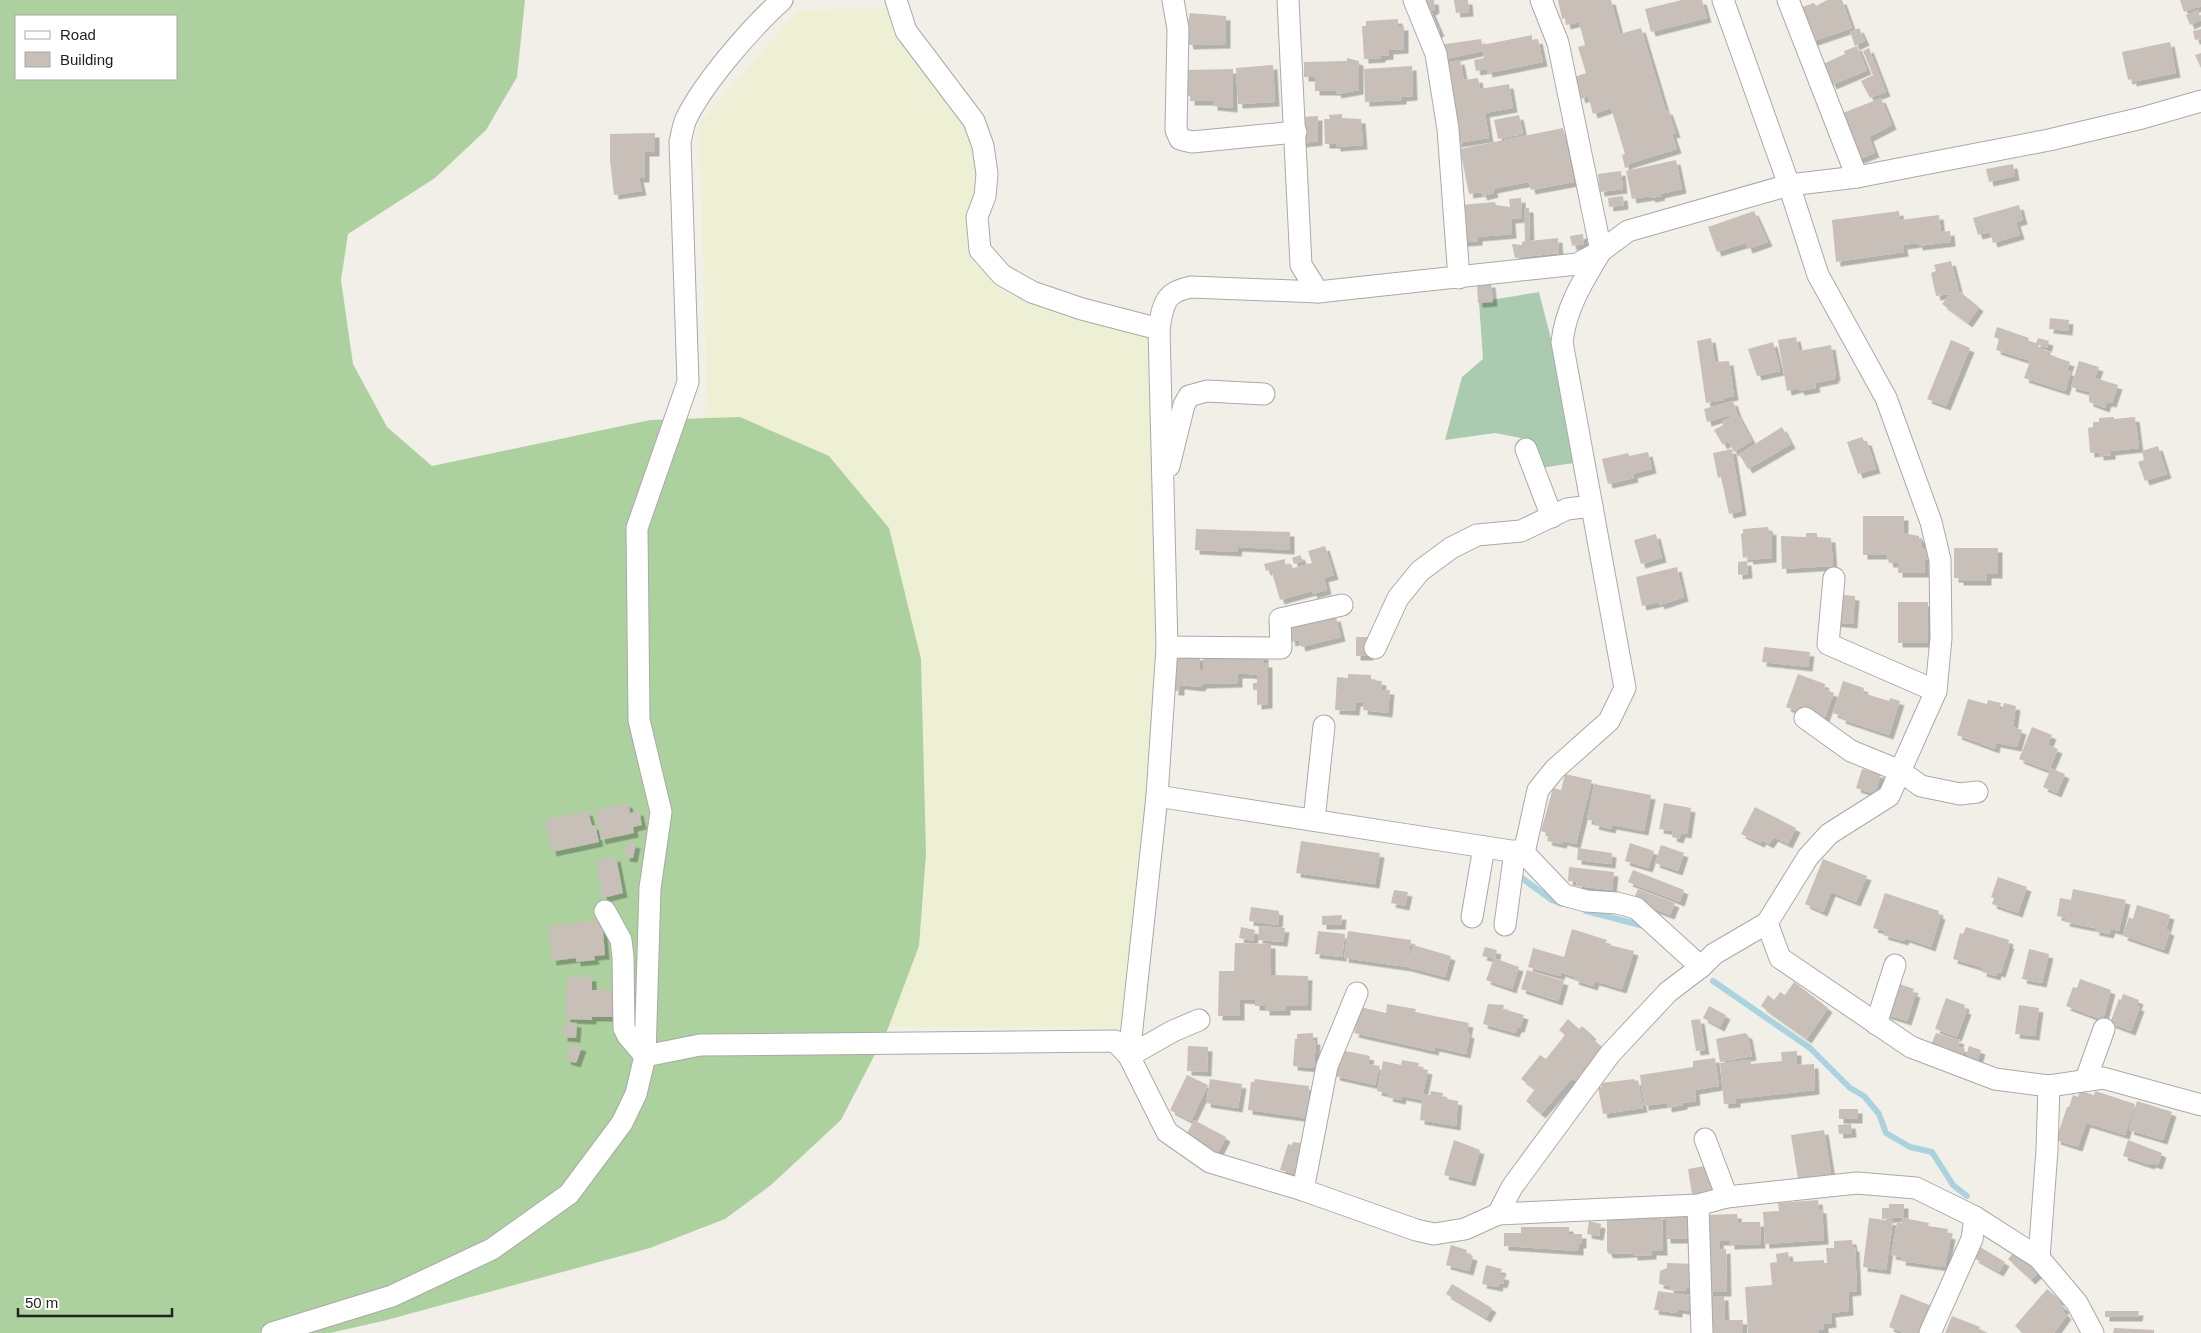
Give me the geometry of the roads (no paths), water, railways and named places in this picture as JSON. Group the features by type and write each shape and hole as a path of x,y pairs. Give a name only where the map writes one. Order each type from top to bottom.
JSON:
{"street":[{"path":"272,1333 392,1296 492,1249 569,1194 622,1123 636,1094 645,1056 650,888 660,812 639,720 637,528 688,382 680,142 686,120 706,88 758,22 782,0"},
{"path":"896,0 906,31 974,121 983,146 987,174 985,196 977,217 980,250 1002,275 1032,292 1082,309 1159,329"},
{"path":"1173,0 1178,29 1176,130 1180,139 1192,142 1296,132"},
{"path":"1288,0 1296,132 1301,265 1318,292"},
{"path":"1414,0 1436,54 1448,129 1459,278"},
{"path":"1505,925 1520,852 1538,790 1555,769 1610,721 1625,688 1562,342 1564,321 1575,294 1601,251 1558,43 1541,0"},
{"path":"1498,1214 1512,1187 1610,1054 1668,992 1701,967 1714,954 1767,922 1814,852 1829,834 1889,796 1936,691 1941,638 1940,560 1931,522 1886,398 1818,275 1789,185 1723,0"},
{"path":"1788,0 1857,177"},
{"path":"1129,1056 1157,796 1167,647 1161,472 1159,329 1164,304 1176,290 1191,287 1318,292 1577,264 1601,251 1628,231 1789,185 1857,177 2049,140 2142,118 2201,101"},
{"path":"1161,472 1168,467 1184,405 1189,396 1207,391 1264,394"},
{"path":"1526,449 1552,517"},
{"path":"1375,648 1398,598 1420,571 1451,548 1477,536 1521,531 1567,509 1592,506"},
{"path":"1834,578 1828,644 1936,691"},
{"path":"1167,647 1281,648 1280,619 1342,605"},
{"path":"1805,718 1851,751 1900,771 1921,786 1960,794 1977,792"},
{"path":"1314,820 1324,726"},
{"path":"1157,796 1520,852 1564,895 1586,901 1617,903 1636,908 1701,967"},
{"path":"1472,917 1484,846"},
{"path":"605,911 621,940 624,1028 628,1036 645,1056"},
{"path":"1767,922 1780,958 1910,1047 1995,1079 2049,1086 2086,1079 2103,1078 2201,1105"},
{"path":"1876,1024 1896,965"},
{"path":"1303,1190 1327,1066 1357,993"},
{"path":"1129,1056 1174,1031 1199,1020"},
{"path":"2086,1079 2104,1029"},
{"path":"645,1056 700,1045 1115,1041 1129,1056 1167,1132 1184,1146 1210,1162 1303,1190 1416,1230 1434,1234 1465,1229 1498,1214 1698,1205 1727,1197 1857,1183 1916,1188 1975,1218 2039,1258 2077,1303 2094,1333"},
{"path":"2039,1258 2047,1150 2049,1086"},
{"path":"1705,1139 1727,1197"},
{"path":"1698,1205 1702,1333"},
{"path":"1930,1333 1972,1239 1975,1218"}],"waterway":[{"path":"1523,879 1552,900 1562,904"},
{"path":"1586,911 1644,926"},
{"path":"1713,981 1810,1048 1850,1088 1864,1096 1879,1114 1886,1133 1910,1147 1932,1152 1953,1185 1967,1196"}]}
